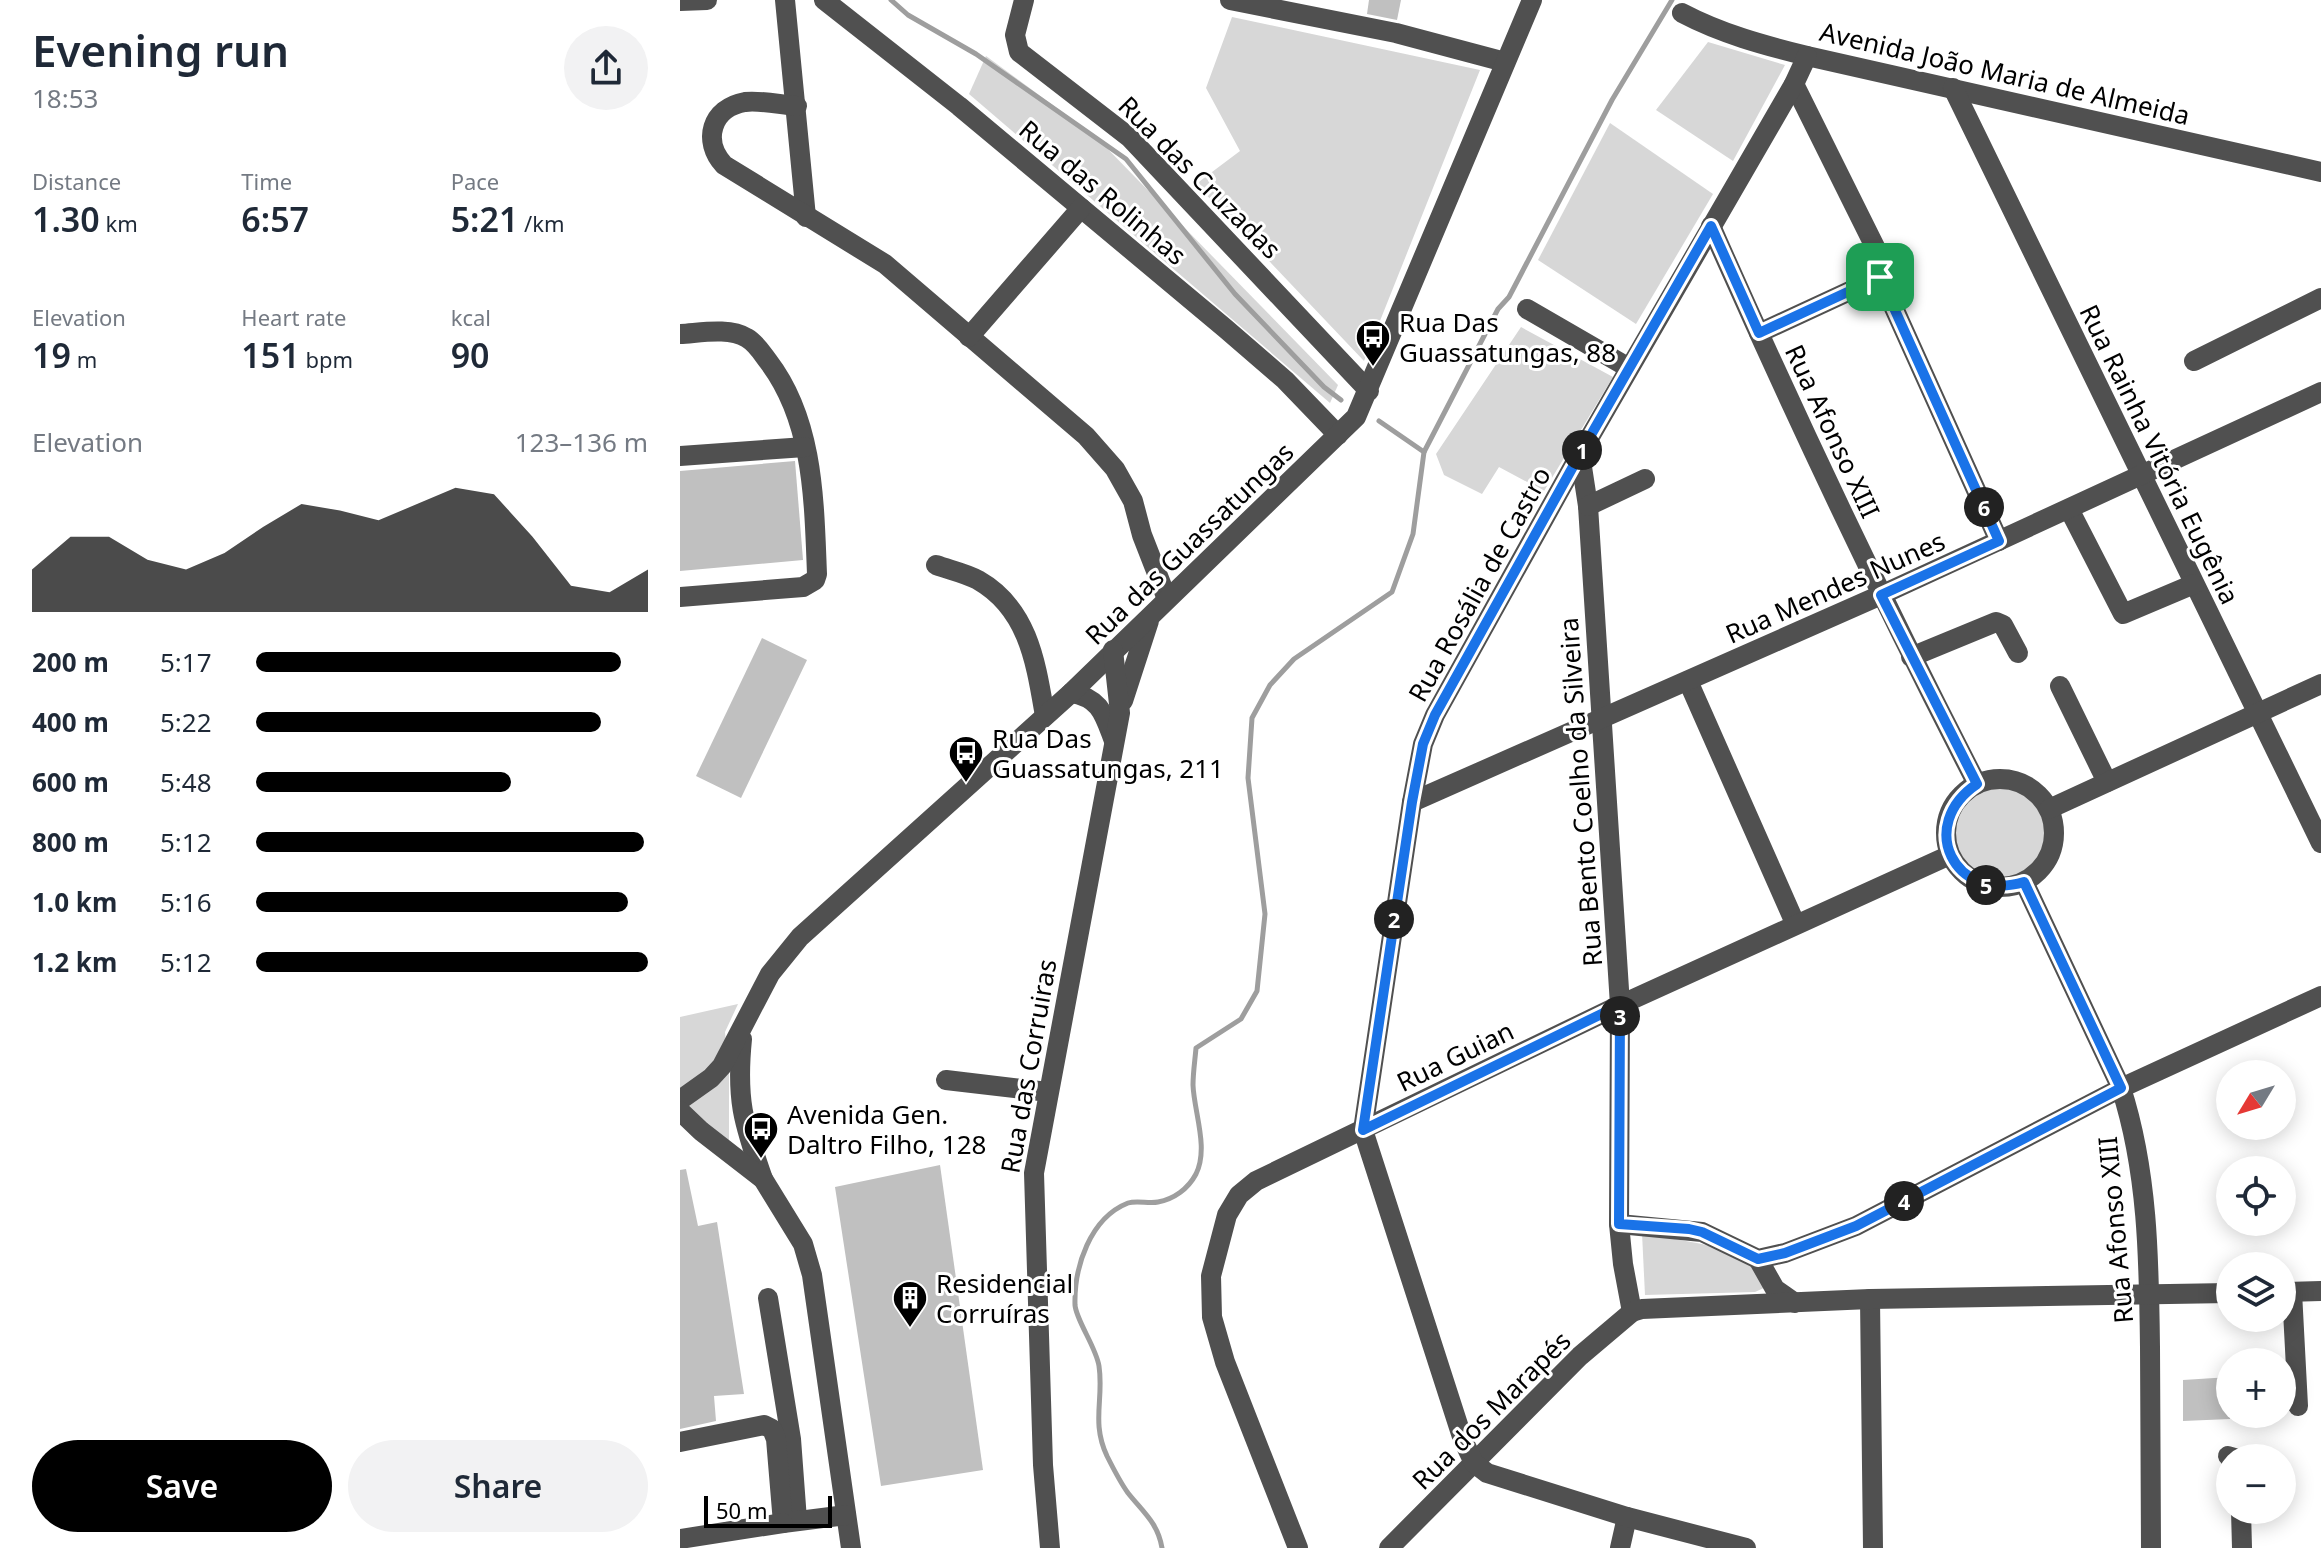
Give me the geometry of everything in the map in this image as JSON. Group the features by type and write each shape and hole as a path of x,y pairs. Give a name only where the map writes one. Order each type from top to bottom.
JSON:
{"street":[{"path":"680,1 707,0"},
{"path":"785,0 806,217"},
{"name":"Rua das Rolinhas","path":"824,0 948,97 1285,380 1338,435"},
{"name":"Rua das Cruzadas","path":"1024,0 1015,35 1019,52 1129,137 1369,391"},
{"path":"1230,0 1396,33 1505,62"},
{"name":"Rua das Guassatungas","path":"680,1100 711,1078 722,1066 770,974 800,937 1071,693 1356,417 1532,0"},
{"name":"Avenida João Maria de Almeida","path":"1682,13 1741,39 1807,56 2316,170"},
{"name":"Rua Rosália de Castro","path":"1474,1463 1463,1440 1363,1130 1423,744 1435,715 1580,454 1794,84 1807,56"},
{"path":"1794,84 1882,261 1880,277 1999,541"},
{"name":"Rua Rainha Vitória Eugênia","path":"1953,88 2321,843"},
{"path":"797,106 747,102 734,106 712,126 710,142 715,155 724,165 885,264 1086,436 1115,469 1133,501 1142,535 1167,599"},
{"path":"2316,170 2321,191"},
{"path":"969,337 1081,208"},
{"name":"Rua Afonso XIII","path":"1711,226 1881,595 1977,784"},
{"path":"1759,333 1880,277"},
{"path":"2194,361 2321,298"},
{"path":"1527,309 1629,368"},
{"path":"680,334 732,333 746,338 759,348 780,377 795,408 814,494 815,580 803,587 680,597"},
{"name":"Rua Mendes Nunes","path":"1412,802 1881,595 2321,392"},
{"path":"680,456 805,447"},
{"name":"Rua Bento Coelho da Silveira","path":"1580,454 1588,506 1620,1005 1619,1224 1632,1312"},
{"path":"1588,506 1645,479"},
{"path":"2069,509 2123,614 2194,584"},
{"path":"936,565 977,579 999,595 1022,624 1035,657 1045,716"},
{"path":"1120,713 1151,614"},
{"path":"1911,657 1996,622 2003,625 2018,653"},
{"name":"Rua das Corruiras","path":"1050,1548 1043,1465 1034,1173 1120,713 1113,650"},
{"path":"1688,681 1795,923"},
{"path":"2049,809 2321,684"},
{"path":"2060,686 2107,782"},
{"path":"1071,693 1088,696 1102,710 1114,741"},
{"path":"2001,779 2026,785 2040,795 2049,809 2054,826 2051,851 2038,873 2024,882 2007,887 1990,887 1960,870 1950,855 1946,839 1950,814 1963,793 1977,784 2001,779"},
{"name":"Rua Guian","path":"1298,1548 1225,1362 1212,1317 1211,1276 1227,1215 1239,1195 1256,1181 1620,1005 1950,855"},
{"name":"Rua Afonso XIII","path":"2024,882 2121,1088 2133,1124 2140,1167 2149,1294 2151,1548"},
{"path":"1758,1259 1785,1253 1856,1226 2121,1088 2321,996"},
{"path":"744,1026 738,1077 740,1109 763,1179 803,1244 812,1275 851,1548"},
{"path":"946,1080 1048,1092"},
{"path":"680,1111 763,1179"},
{"path":"1619,1224 1702,1232 1758,1259 1775,1289 1795,1303"},
{"path":"2296,1292 2321,1291"},
{"path":"1632,1312 1642,1309 1870,1299 2216,1293"},
{"path":"768,1298 791,1439 790,1521"},
{"path":"1870,1299 1873,1548"},
{"name":"Rua dos Marapés","path":"1389,1548 1580,1356 1632,1312"},
{"path":"2291,1332 2298,1406"},
{"path":"680,1442 764,1425 772,1429 790,1521"},
{"path":"1474,1463 1487,1473 1627,1517 1746,1548"},
{"path":"680,1539 846,1515"},
{"path":"1620,1548 1627,1517"},
{"path":"2241,1524 2242,1548"}],"shaded area":[{"path":"1232,17 1480,70 1364,361 1196,184 1240,151 1206,88"},
{"path":"1708,42 1785,65 1733,161 1656,110"},
{"path":"986,56 1096,137 1338,385 1330,403 969,94"},
{"path":"1610,123 1713,194 1636,324 1538,260"},
{"path":"1521,327 1613,377 1544,491 1499,467 1482,494 1444,475 1436,454"},
{"path":"1999,785 2018,789 2034,799 2044,815 2048,834 2044,853 2034,869 2018,879 1999,883 1980,879 1964,869 1954,853 1950,834 1954,815 1964,799 1980,789"},
{"path":"738,1004 725,1032 729,1075 729,1141 680,1106 680,1017"},
{"path":"1642,1233 1719,1249 1760,1271 1766,1287 1755,1292 1645,1295"}],"building":[{"path":"1369,0 1401,0 1397,20 1367,14"},
{"path":"795,461 803,560 680,571 680,471"},
{"path":"762,638 807,660 741,798 696,776"},
{"name":"Residencial Corruíras","path":"940,1165 983,1470 881,1486 835,1187"},
{"path":"686,1169 698,1226 717,1222 744,1394 714,1396 716,1421 680,1429 680,1170"},
{"path":"2216,1378 2216,1420 2183,1421 2183,1380"}],"waterway":[{"path":"891,0 908,15 976,54 1126,159 1235,294 1324,387 1341,400"},
{"path":"1162,1548 1153,1525 1122,1484 1102,1444 1099,1366 1076,1311 1075,1290 1087,1245 1104,1220 1128,1203 1170,1198 1185,1189 1193,1179 1201,1153 1193,1085 1196,1048 1241,1019 1257,991 1265,914 1248,778 1252,718 1270,685 1294,659 1392,592 1413,534 1424,452 1612,100 1672,0"},
{"path":"1379,421 1424,452"}],"place":[{"name":"Rua Das Guassatungas, 88","path":"1373,368"},
{"name":"Rua Das Guassatungas, 211","path":"966,784"},
{"name":"Avenida Gen. Daltro Filho, 128","path":"761,1160"},
{"name":"Residencial Corruíras","path":"910,1329"}],"route":[{"path":"1711,226 1759,333 1880,277 1999,541 1881,595 1977,784 1963,793 1953,806 1947,822 1946,839 1950,855 1960,870 1990,887 2007,887 2024,882 2121,1088 1856,1226 1785,1253 1758,1259 1702,1232 1619,1224 1620,1005 1363,1130 1423,744 1435,715 1531,541 1711,226"}]}
